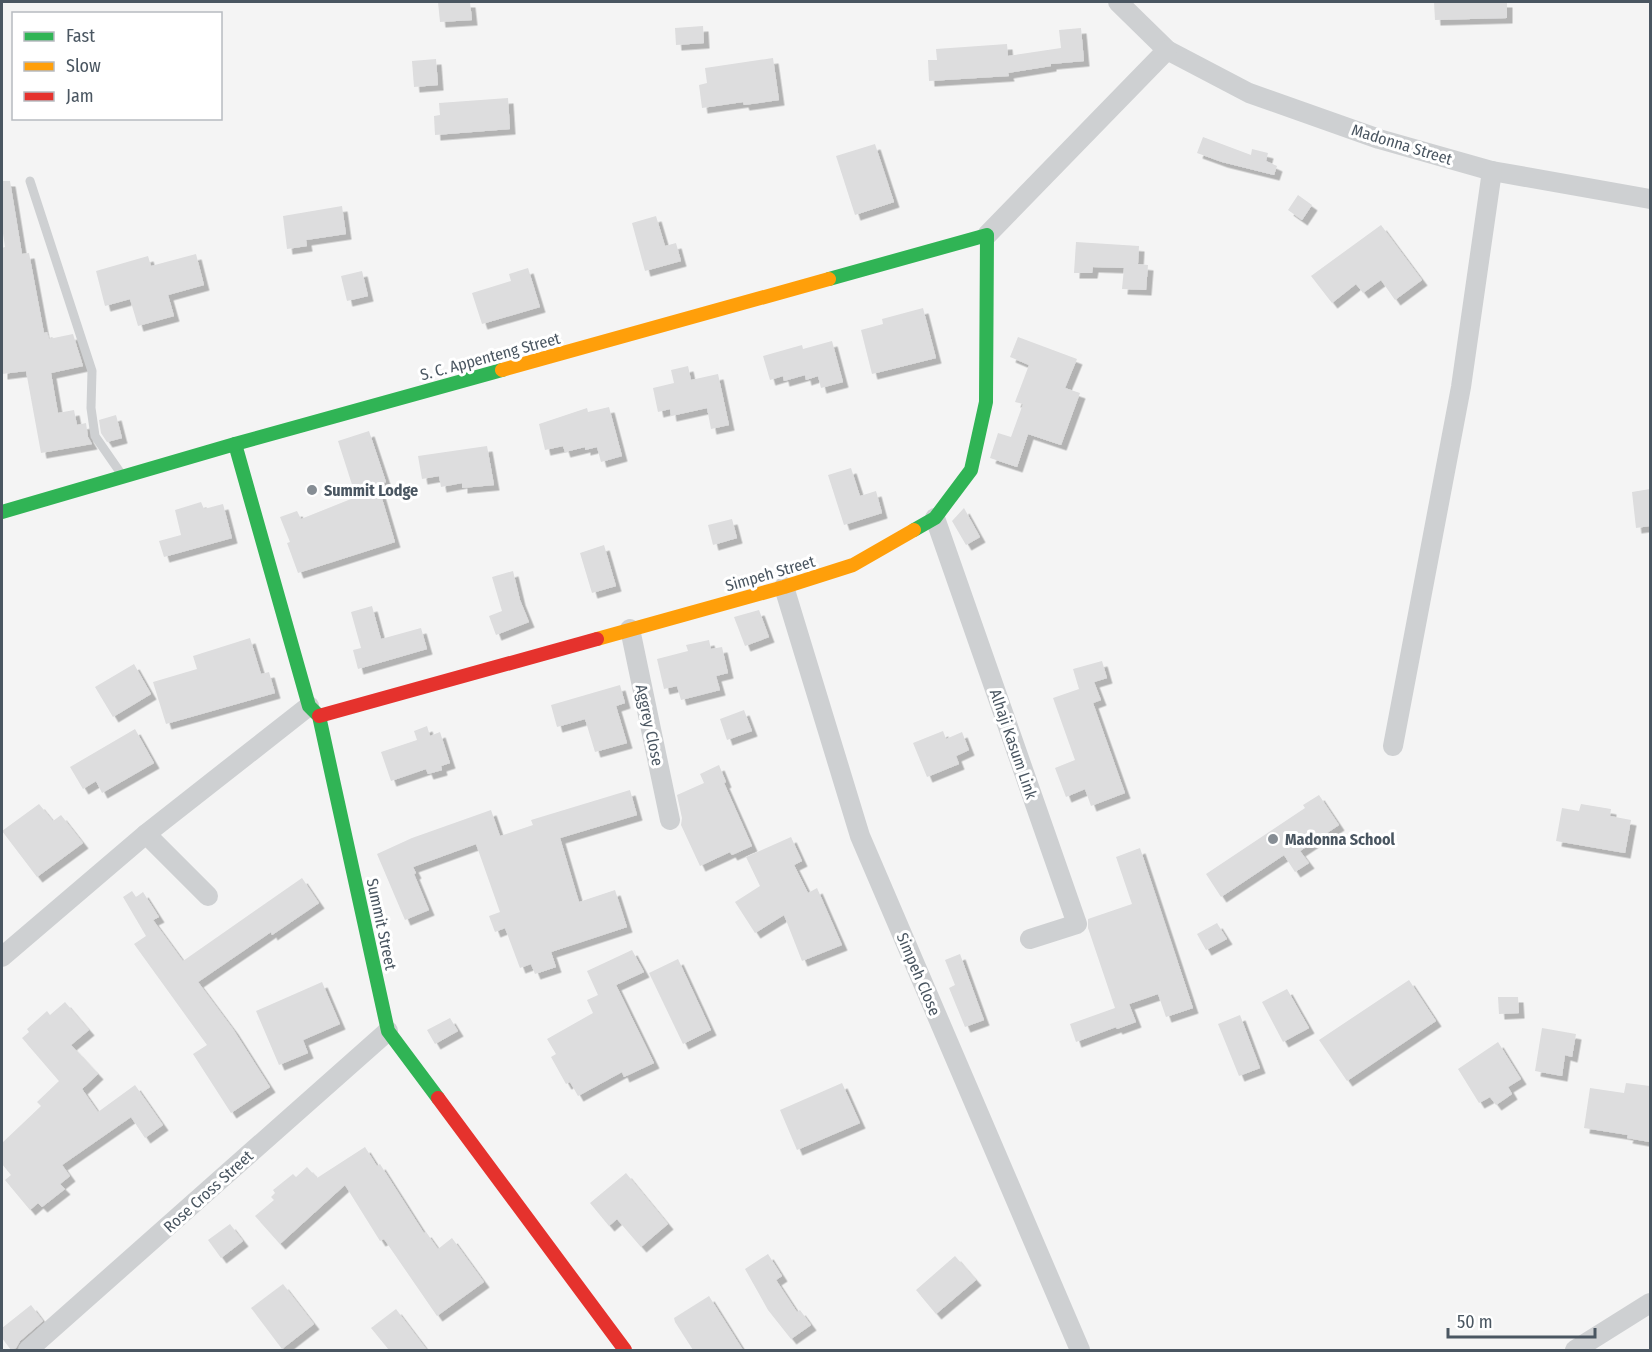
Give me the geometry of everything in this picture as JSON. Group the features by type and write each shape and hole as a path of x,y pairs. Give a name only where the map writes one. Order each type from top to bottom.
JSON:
{"street":[{"name":"Madonna Street","path":"1119,2 1167,50 1249,93 1379,139 1492,171 1650,199"},
{"path":"987,235 1167,50"},
{"path":"1393,746 1461,387 1492,171"},
{"name":"S. C. Appenteng Street","path":"2,512 235,444 987,235"},
{"name":"Simpeh Street","path":"314,711 630,630 784,587 854,564 935,518 971,470 986,402 987,235"},
{"name":"Summit Street","path":"235,444 314,711 388,1031 625,1350"},
{"name":"Alhaji Kasum Link","path":"935,518 1077,924 1030,939"},
{"name":"Simpeh Close","path":"784,587 860,836 1080,1350"},
{"name":"Aggrey Close","path":"630,630 670,820"},
{"path":"2,957 146,834 314,711"},
{"path":"146,834 208,896"},
{"name":"Rose Cross Street","path":"28,1350 388,1031"},
{"path":"1575,1350 1650,1303"}],"lane":[{"path":"30,181 92,371 91,408 95,436 124,477"}],"building":[{"path":"438,2 470,2 472,20 440,22"},
{"path":"1434,2 1507,2 1507,18 1435,20"},
{"path":"703,26 704,43 676,45 675,28"},
{"path":"1081,28 1084,61 1051,64 1051,66 1008,73 1009,76 929,81 928,60 937,60 936,49 1007,44 1008,56 1061,48 1059,30"},
{"path":"773,58 779,100 702,108 699,85 707,83 705,68"},
{"path":"436,59 438,85 414,87 412,61"},
{"path":"508,98 510,129 435,135 434,116 440,115 439,103"},
{"path":"1203,137 1251,155 1252,149 1268,153 1266,161 1277,166 1274,175 1197,153"},
{"path":"875,144 894,202 855,215 836,156"},
{"path":"2,181 10,181 22,254 29,253 44,333 47,332 49,339 73,334 83,366 51,373 58,413 74,410 77,425 86,423 88,437 92,444 41,453 26,371 2,374 2,248 5,247 2,227"},
{"path":"1298,195 1312,205 1302,220 1288,210"},
{"path":"342,206 346,234 306,240 307,246 287,249 283,216"},
{"path":"656,216 665,246 676,243 681,261 645,271 632,223"},
{"path":"1381,225 1422,280 1395,300 1381,280 1363,293 1356,284 1332,303 1311,276"},
{"path":"1076,242 1139,246 1138,264 1148,265 1146,290 1122,289 1124,268 1093,267 1092,273 1074,273"},
{"path":"196,254 204,285 168,295 174,316 138,326 130,299 105,306 96,271 148,256 151,266"},
{"path":"528,268 540,307 482,324 472,293 511,281 509,274"},
{"path":"362,271 368,296 347,301 341,276"},
{"path":"923,308 936,358 872,374 861,330 883,324 882,319"},
{"path":"1018,337 1077,359 1065,388 1080,393 1061,445 1028,434 1017,467 990,458 998,433 1011,437 1023,404 1015,402 1029,365 1010,357"},
{"path":"832,341 843,382 821,388 818,376 806,380 805,375 784,381 783,376 770,380 763,356 802,345 803,349"},
{"path":"688,366 691,380 718,374 729,425 711,429 707,408 671,416 670,409 658,412 653,388 674,383 671,370"},
{"path":"609,407 622,456 601,462 597,447 585,450 585,447 565,452 563,446 545,450 539,424 587,408 588,412"},
{"path":"116,415 122,438 107,442 101,433 99,420"},
{"path":"369,431 386,482 378,485 395,542 298,573 287,543 290,542 280,517 297,511 301,519 356,497 338,441"},
{"path":"487,446 494,485 462,488 462,483 441,487 439,476 422,479 418,456"},
{"path":"851,468 860,496 876,491 882,513 844,525 828,475"},
{"path":"1650,489 1650,526 1636,528 1632,492"},
{"path":"201,502 204,509 223,504 232,538 164,557 159,541 181,535 175,510"},
{"path":"964,508 980,537 966,545 952,521"},
{"path":"732,519 737,538 713,545 708,525"},
{"path":"604,545 616,586 592,593 580,553"},
{"path":"513,571 520,600 529,622 496,635 489,616 502,611 492,577"},
{"path":"372,606 381,639 421,628 427,649 358,669 353,650 361,648 351,612"},
{"path":"759,610 769,637 745,646 734,617"},
{"path":"250,638 261,674 269,672 275,693 166,724 153,682 197,669 193,656"},
{"path":"709,640 711,649 722,647 728,673 716,676 720,690 681,700 677,686 664,689 657,659 688,651 686,645"},
{"path":"1102,661 1107,678 1094,682 1101,700 1093,703 1125,793 1091,806 1085,789 1066,797 1055,768 1075,760 1053,698 1079,689 1073,669"},
{"path":"134,664 151,694 113,717 95,687"},
{"path":"620,685 625,703 616,706 627,743 595,752 585,719 557,727 551,705"},
{"path":"744,710 752,731 727,740 720,719"},
{"path":"427,726 430,736 440,732 450,763 441,766 442,770 428,774 426,769 391,781 381,752 417,740 414,731"},
{"path":"135,729 154,763 102,793 96,781 83,789 70,767"},
{"path":"943,731 946,739 962,732 969,750 956,756 959,764 927,777 913,743"},
{"path":"719,765 726,782 724,783 752,846 732,855 730,852 700,866 681,825 682,818 677,795 704,783 700,774"},
{"path":"630,790 637,815 560,838 579,902 615,890 627,927 551,952 556,967 535,974 531,964 520,968 505,928 495,932 489,916 500,912 476,844 413,867 429,910 405,920 377,854 412,838 491,810 500,836 533,825 531,820"},
{"path":"1319,795 1339,825 1300,851 1309,863 1295,872 1284,855 1221,897 1206,874 1305,808 1303,805"},
{"path":"39,804 53,821 61,815 83,843 37,877 2,831"},
{"path":"1581,804 1611,809 1610,816 1631,820 1625,853 1556,841 1562,808 1579,811"},
{"path":"791,837 802,861 794,865 808,893 817,888 842,945 802,961 784,915 755,933 735,902 760,886 746,857"},
{"path":"1140,848 1193,1008 1166,1017 1158,994 1129,1004 1136,1022 1076,1042 1070,1024 1115,1008 1088,928 1088,919 1132,904 1116,857"},
{"path":"302,878 319,903 272,935 271,932 198,982 233,1029 270,1087 231,1113 193,1054 207,1045 134,944 146,936 123,897 132,891 136,897 143,892 159,917 153,920 183,961"},
{"path":"1217,923 1227,939 1206,950 1197,934"},
{"path":"632,950 644,972 616,985 654,1063 624,1077 622,1072 578,1096 570,1082 566,1084 551,1057 556,1054 547,1039 593,1013 587,1000 598,995 587,971"},
{"path":"960,954 984,1020 965,1027 949,988 955,985 945,960"},
{"path":"678,959 711,1030 683,1044 649,973"},
{"path":"1409,980 1436,1021 1347,1081 1319,1040"},
{"path":"322,982 340,1024 303,1040 308,1053 279,1065 256,1011"},
{"path":"1287,989 1309,1028 1283,1042 1262,1002"},
{"path":"1498,997 1518,997 1519,1013 1499,1014"},
{"path":"65,1002 89,1030 71,1045 98,1074 82,1089 98,1112 135,1085 163,1125 145,1138 131,1117 62,1165 70,1176 60,1184 65,1189 42,1207 38,1203 30,1210 5,1180 11,1175 2,1164 2,1143 41,1106 37,1102 59,1081 22,1038 29,1032 27,1029 47,1011 50,1015"},
{"path":"1240,1015 1260,1068 1239,1076 1218,1024"},
{"path":"450,1018 458,1031 435,1044 427,1030"},
{"path":"1542,1028 1576,1034 1572,1057 1565,1055 1562,1076 1535,1071"},
{"path":"1498,1042 1521,1079 1508,1087 1512,1094 1496,1105 1490,1097 1479,1103 1458,1069"},
{"path":"842,1083 860,1123 797,1150 780,1110"},
{"path":"1626,1083 1650,1086 1650,1142 1627,1138 1628,1135 1584,1128 1590,1088 1624,1093"},
{"path":"365,1147 377,1166 380,1164 424,1233 426,1232 438,1249 452,1238 484,1282 437,1316 384,1239 380,1241 345,1185 280,1244 255,1216 274,1200 271,1197 275,1193 273,1190 293,1174 296,1177 307,1167 317,1178"},
{"path":"626,1173 668,1224 641,1247 617,1219 609,1226 590,1203"},
{"path":"230,1224 243,1241 221,1258 208,1240"},
{"path":"768,1254 782,1276 776,1280 797,1312 800,1310 811,1325 791,1339 768,1310 745,1269"},
{"path":"955,1256 976,1280 936,1314 916,1290"},
{"path":"283,1284 314,1324 282,1349 251,1308"},
{"path":"709,1296 743,1350 693,1350 675,1322 674,1318"},
{"path":"31,1305 43,1321 20,1341 16,1348 11,1350 2,1338 2,1328"},
{"path":"396,1309 427,1350 389,1350 371,1328"}],"traffic: fast":[{"path":"829,279 987,235 986,402 971,470 935,518 914,530"},
{"path":"2,512 502,370"},
{"path":"235,444 309,706 319,716 388,1031 438,1098"}],"traffic: slow":[{"path":"502,370 829,279"},
{"path":"597,639 784,587 853,565 914,530"}],"traffic: jam":[{"path":"319,716 597,639"},
{"path":"438,1098 625,1350"}],"place":[{"name":"Summit Lodge","path":"312,490"},
{"name":"Madonna School","path":"1273,839"}]}
